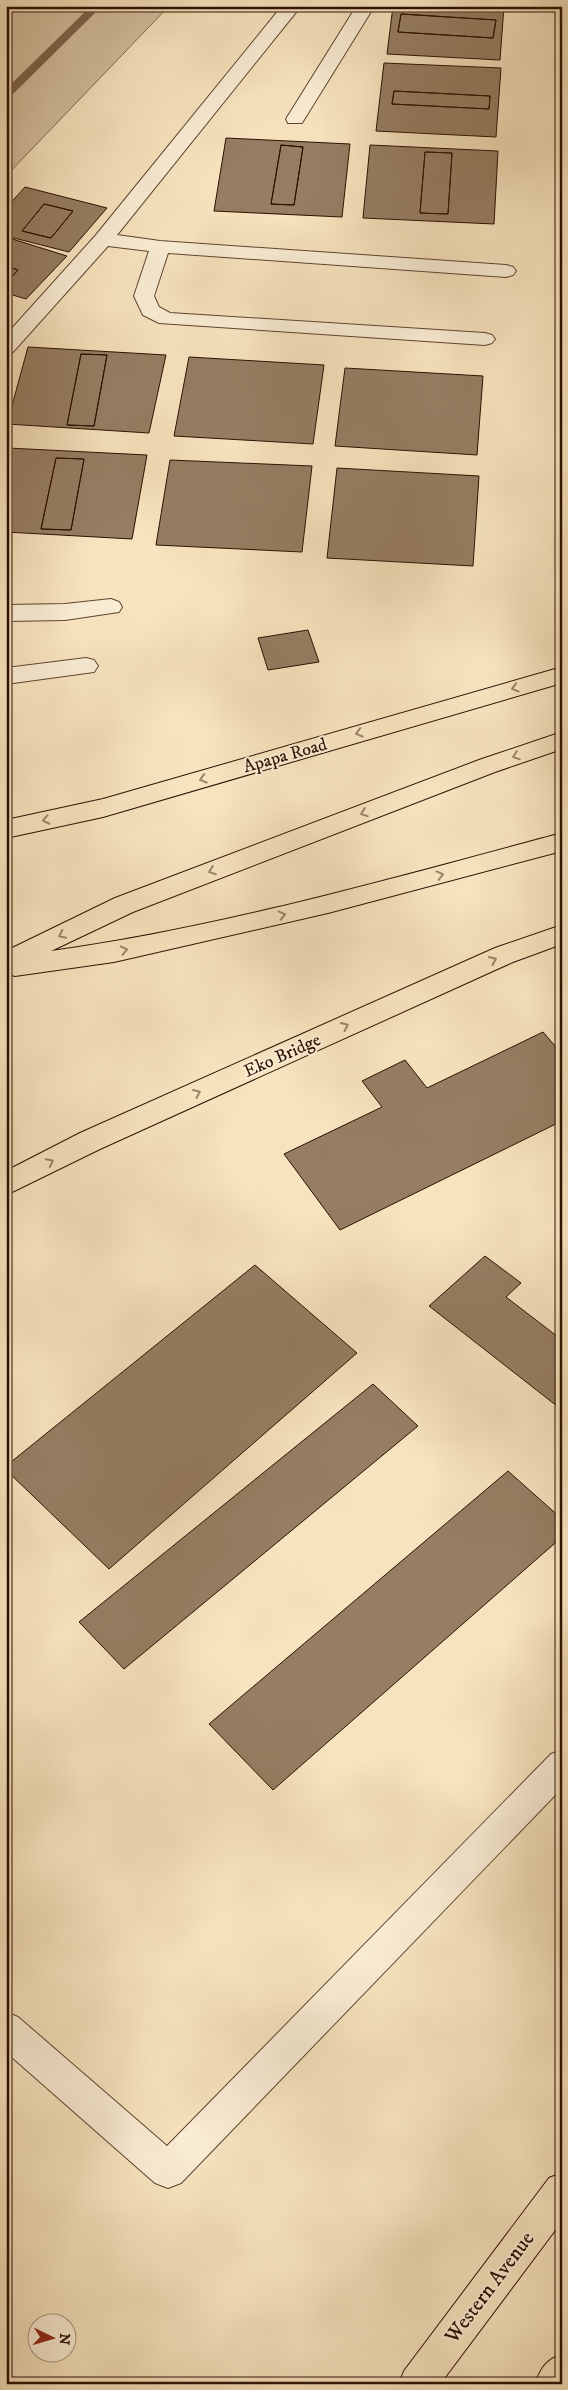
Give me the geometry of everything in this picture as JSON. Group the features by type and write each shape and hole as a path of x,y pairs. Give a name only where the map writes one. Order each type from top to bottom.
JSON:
{"main road":[{"name":"Apapa Road","path":"6,829 112,805 562,675"},
{"path":"6,962 124,905 487,766 562,740"},
{"path":"6,967 114,952 318,907 562,842"},
{"name":"Eko Bridge","path":"6,1184 90,1141 504,955 562,934"},
{"name":"Western Avenue","path":"417,2384 562,2191"},
{"path":"553,2384 562,2372"}],"street":[{"path":"6,348 103,239 292,6"},
{"path":"295,119 354,28 364,10 362,6"},
{"path":"103,239 160,247 506,270"},
{"path":"160,247 144,296 150,311 166,319 485,339"},
{"path":"6,613 65,612 111,607"},
{"path":"6,676 86,666"},
{"path":"6,2029 168,2170 562,1765"}],"shaded area":[{"path":"6,6 169,6 6,176"}],"building":[{"path":"393,6 504,6 500,60 387,54","holes":["401,14 496,20 493,38 398,32"]},
{"path":"401,14 496,20 493,38 398,32"},
{"path":"384,63 501,68 496,137 376,131","holes":["394,91 490,96 489,109 392,104"]},
{"path":"394,91 490,96 489,109 392,104"},
{"path":"226,138 350,144 342,217 214,211","holes":["281,145 303,147 294,205 271,204"]},
{"path":"281,145 303,147 294,205 271,204"},
{"path":"370,145 498,151 494,224 363,218","holes":["425,152 452,153 448,214 420,213"]},
{"path":"425,152 452,153 448,214 420,213"},
{"path":"25,187 107,208 69,252 6,236 6,208","holes":["44,204 73,211 51,238 22,231"]},
{"path":"44,204 73,211 51,238 22,231"},
{"path":"6,237 67,256 26,299 6,293 6,283 18,270 6,266"},
{"path":"6,266 18,270 6,283"},
{"path":"28,347 166,355 149,433 7,424","holes":["81,354 107,355 94,426 67,425"]},
{"path":"81,354 107,355 94,426 67,425"},
{"path":"189,357 324,365 313,444 174,436"},
{"path":"345,368 483,376 477,455 335,446"},
{"path":"8,448 147,455 132,539 6,532","holes":["56,458 84,459 71,530 41,529"]},
{"path":"56,458 84,459 71,530 41,529"},
{"path":"170,460 312,466 302,552 156,545"},
{"path":"337,468 479,476 473,566 327,558"},
{"path":"308,630 319,662 268,670 258,638"},
{"path":"543,1032 562,1054 562,1121 340,1230 284,1154 382,1107 362,1081 405,1060 427,1088"},
{"path":"485,1256 521,1283 506,1297 562,1340 562,1410 429,1306"},
{"path":"255,1265 357,1353 109,1569 6,1470 6,1466"},
{"path":"373,1384 418,1426 124,1669 79,1622"},
{"path":"508,1471 562,1519 562,1537 273,1790 209,1724"}],"waterway":[{"path":"6,95 97,6"}]}
